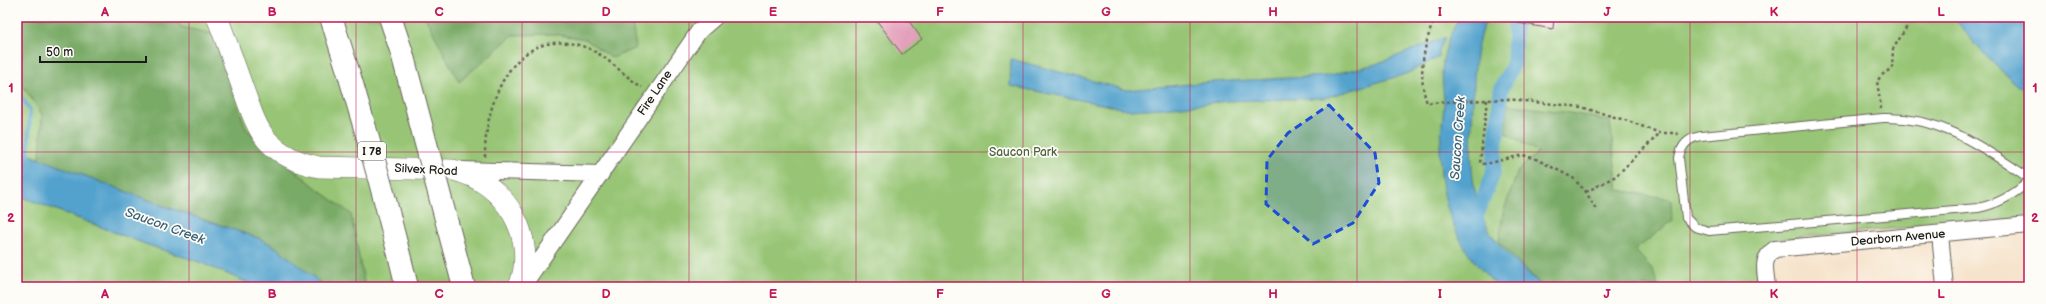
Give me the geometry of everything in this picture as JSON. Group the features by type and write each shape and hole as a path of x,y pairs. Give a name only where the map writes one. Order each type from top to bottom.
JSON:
{"highway":[{"name":"I 78","path":"331,17 350,75 388,207 406,287"},
{"path":"390,17 404,60 464,287"}],"street":[{"name":"Silvex Road","path":"217,17 252,113 266,138 282,153 304,164 319,167 453,170 472,175 481,180 502,197 515,215 521,233 524,254 523,276 520,287"},
{"name":"Fire Lane","path":"520,287 601,174 699,31 715,17"},
{"path":"453,170 601,174"},
{"name":"Dearborn Avenue","path":"1767,287 1765,263 1768,254 1775,249 2029,226"},
{"path":"1940,234 1945,287"}],"lane":[{"path":"1883,118 1916,119 1941,127 1971,142 2029,179 2008,197 1984,207 1709,231 1692,225 1685,215 1679,158 1680,152 1686,142 1701,136 1883,118"}],"path":[{"path":"1435,17 1425,46 1421,78 1427,103 1507,99 1581,107 1628,121 1660,133 1676,133 1686,142"},
{"path":"1883,118 1877,81 1882,75 1892,68 1893,49 1913,17"},
{"path":"486,171 485,134 492,104 513,66 531,49 555,43 581,46 592,50 654,95"},
{"path":"1487,100 1480,163 1486,164 1523,155 1536,159 1573,178 1586,192 1597,211"},
{"path":"1586,192 1616,176 1660,133"}],"highlighted area":[{"path":"1329,105 1375,153 1379,183 1353,223 1313,244 1266,204 1267,160 1288,133"}],"green space":[{"name":"Saucon Park","path":"17,17 2029,17 2029,218 1780,239 1770,242 1760,251 1757,263 1759,287 323,287 315,278 274,246 17,150"},
{"path":"17,17 174,17 181,27 213,34 246,129 314,186 351,214 366,287 323,287 315,278 274,246 258,238 164,206 40,159 42,114 17,77 22,53 17,35"},
{"path":"425,17 631,17 636,48 612,58 585,39 554,34 513,35 459,82"},
{"path":"1507,104 1576,114 1610,121 1618,190 1671,199 1672,221 1635,250 1653,270 1658,287 1543,287 1499,242 1503,213 1518,171 1538,152 1506,133"},
{"path":"17,105 20,108 22,152 17,150"},
{"path":"17,195 148,245 199,262 258,287 17,287"}],"water":[{"name":"Saucon Creek","path":"1459,17 1488,17 1483,27 1477,48 1472,119 1472,169 1477,201 1490,232 1495,239 1507,253 1543,287 1499,287 1484,273 1461,241 1447,206 1440,168 1440,147 1444,105 1442,71 1448,43"},
{"path":"1954,17 2014,17 2029,31 2029,94 1988,58"},
{"path":"1446,37 1439,50 1439,57 1406,74 1324,98 1229,101 1131,110 1010,86 1011,59 1127,90 1211,82 1327,76 1376,64"},
{"name":"Saucon Creek","path":"17,150 164,206 258,238 274,246 315,278 323,287 258,287 199,262 148,245 17,195"}],"building":[{"path":"874,17 906,17 922,39 902,54"},
{"path":"1519,17 1554,17 1553,29 1518,23"}],"waterway":[{"path":"1478,226 1476,217 1493,174 1501,90 1514,62 1515,17"},
{"path":"17,91 30,110 28,158"}]}
